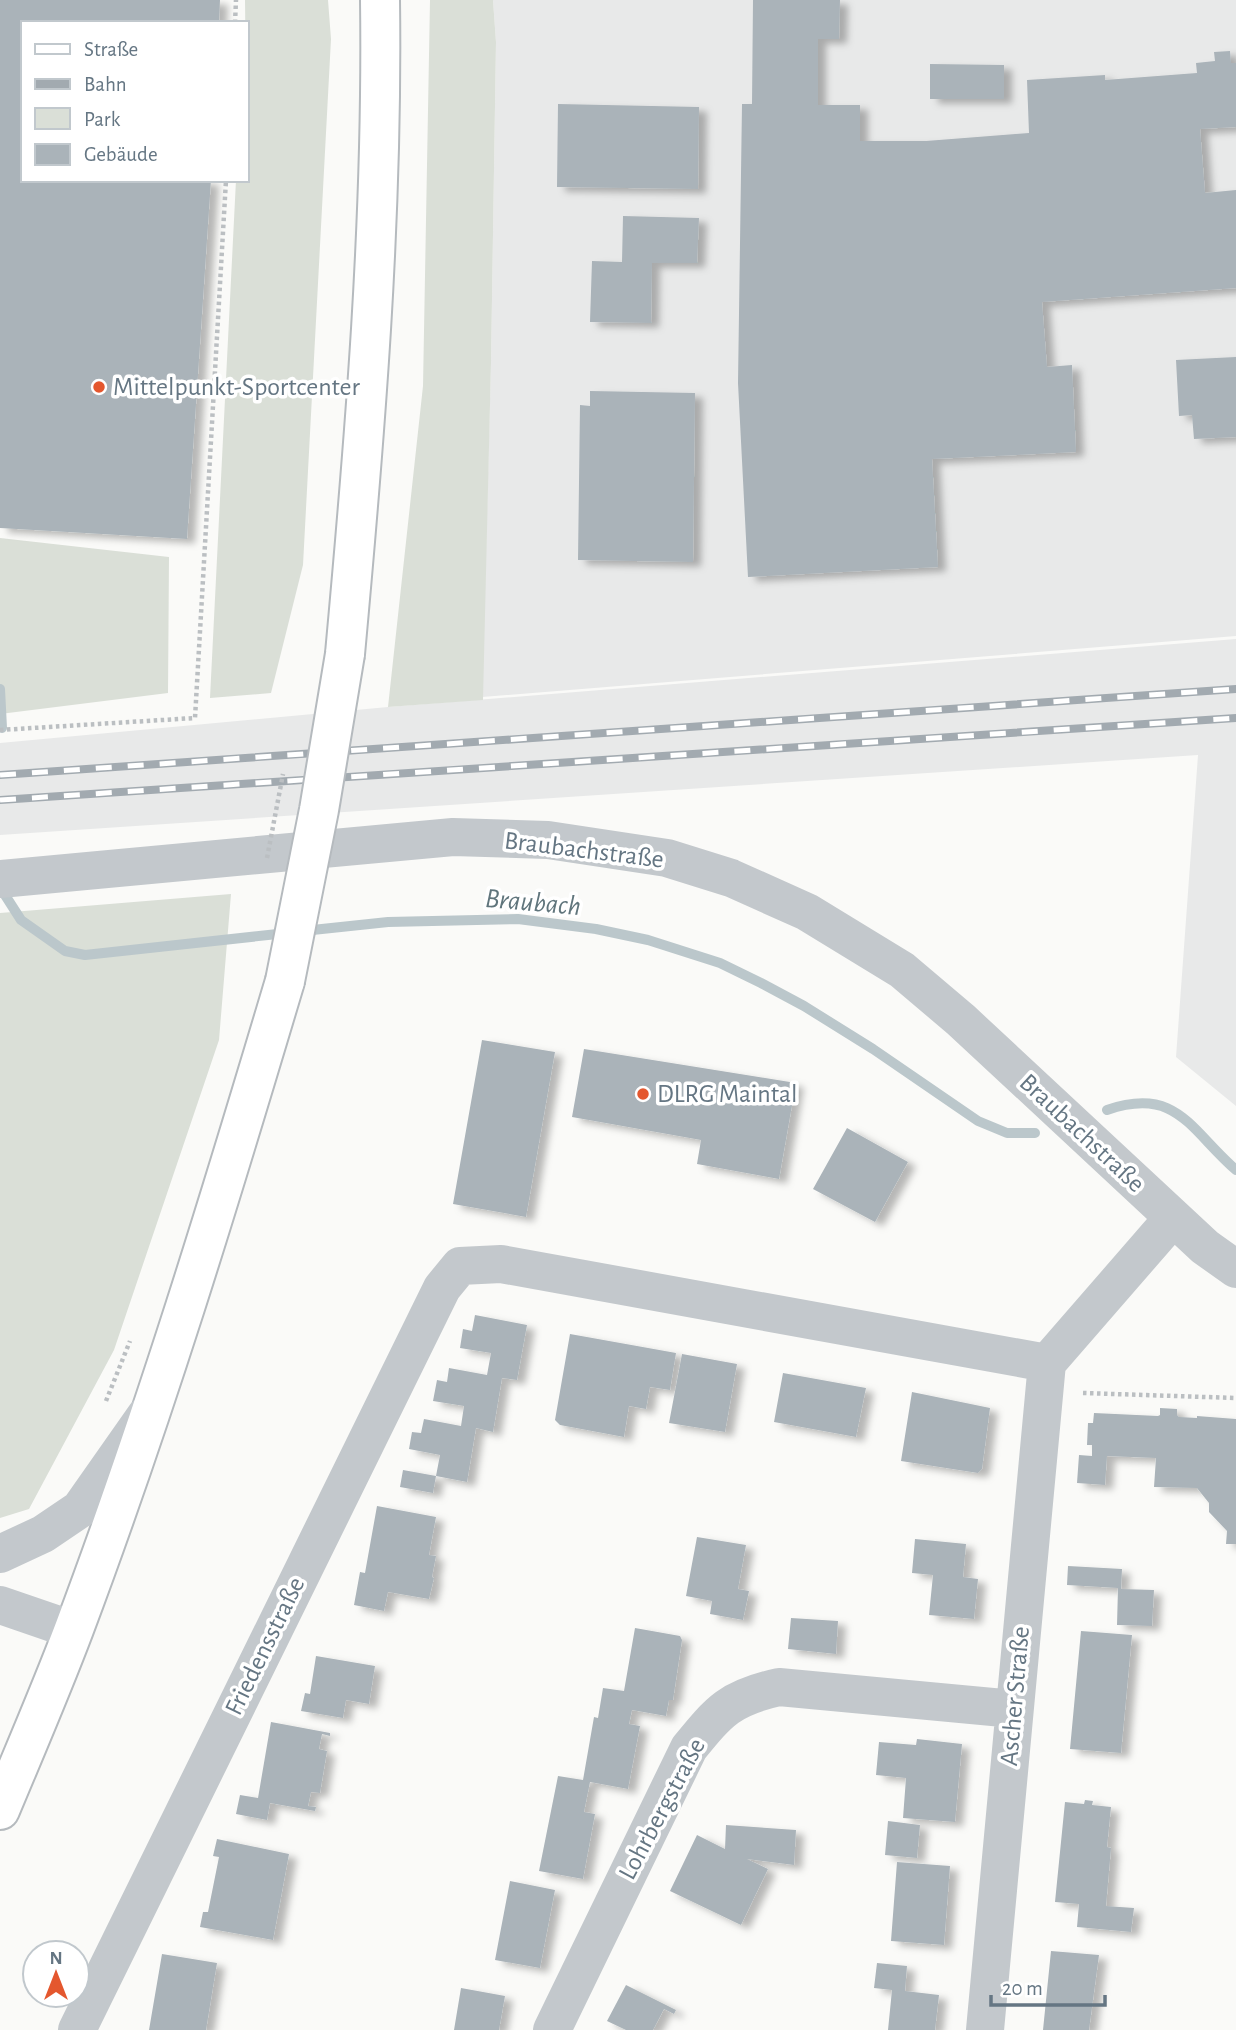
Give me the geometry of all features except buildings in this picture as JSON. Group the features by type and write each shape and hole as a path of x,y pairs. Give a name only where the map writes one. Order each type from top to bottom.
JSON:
{"main road":[{"path":"0,1811 74,1630 151,1408 203,1256 285,981 319,810 345,654 361,485 379,187 380,0"}],"street":[{"name":"Braubachstraße","path":"0,879 453,837 548,840 667,858 731,878 807,912 902,970 990,1047 1205,1247 1236,1269"},
{"path":"1045,1377 1173,1218"},
{"name":"Friedensstraße","path":"77,2030 442,1288 460,1266 501,1264 1045,1377"},
{"name":"Ascher Straße","path":"985,2030 1045,1377"},
{"path":"0,1554 43,1534 80,1509 151,1408"},
{"path":"0,1605 74,1630"},
{"name":"Lohrbergstraße","path":"552,2030 689,1748 708,1724 729,1705 751,1693 779,1687 1014,1709"}],"path":[{"path":"235,21 236,0"},
{"path":"0,730 195,718 226,182"},
{"path":"267,860 283,771"},
{"path":"102,1410 132,1337"},
{"path":"1045,1377 1236,1398"}],"shaded area":[{"path":"493,0 1236,0 1236,636 482,697 491,363 496,42"},
{"path":"1236,639 1236,1106 1176,1057 1198,755 0,835 0,743 388,707"}],"green space":[{"path":"245,0 328,0 331,39 303,565 271,693 210,698 236,182 248,182 248,21 245,21"},
{"path":"430,0 493,0 496,42 483,700 388,707 423,386"},
{"path":"0,538 169,557 168,693 0,714"},
{"path":"231,894 219,1040 114,1350 29,1509 0,1518 0,913"}],"waterway":[{"name":"Braubach","path":"0,689 2,728"},
{"name":"Braubach","path":"3,892 21,920 65,951 85,955 287,933"},
{"name":"Braubach","path":"303,931 388,922 518,919 596,929 648,940 720,963 804,1006 873,1049 978,1121 1007,1133 1035,1133"},
{"name":"Braubach","path":"1107,1110 1131,1104 1150,1104 1166,1108 1193,1127 1236,1170"}],"railway":[{"path":"0,775 1236,689"},
{"path":"0,800 1236,718"}],"place":[{"name":"Mittelpunkt-Sportcenter","path":"99,387"},
{"name":"DLRG Maintal","path":"643,1094"}]}
